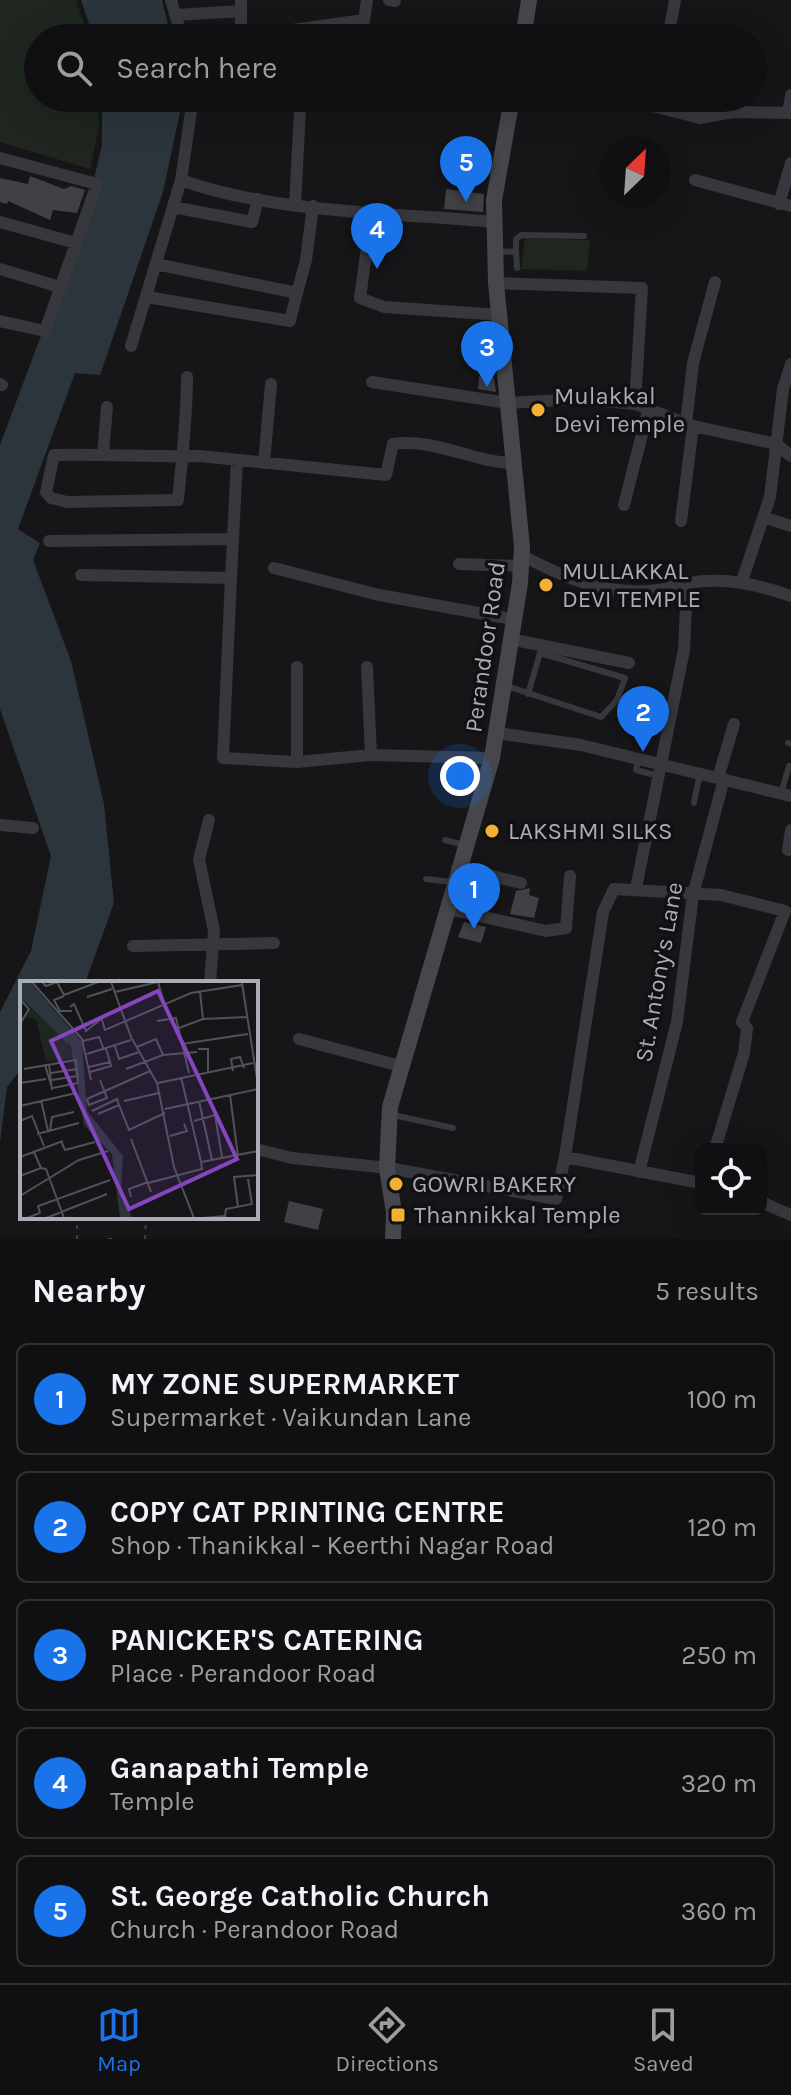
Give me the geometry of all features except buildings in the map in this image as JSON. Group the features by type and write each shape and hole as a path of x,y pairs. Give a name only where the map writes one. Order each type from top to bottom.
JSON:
{"main road":[{"path":"525,24 529,0"},
{"name":"Perandoor Road","path":"393,1239 394,1212 387,1168 389,1114 400,1066 492,758 522,561 496,283 494,222 494,200 510,112"}],"street":[{"path":"171,0 178,24"},
{"path":"364,24 367,0"},
{"path":"671,24 675,0"},
{"path":"176,15 241,5"},
{"path":"335,24 364,20"},
{"path":"683,112 700,118 733,112 790,113 791,95"},
{"path":"131,346 181,180 191,112"},
{"path":"295,206 300,112"},
{"path":"0,158 97,184 45,331 0,321"},
{"path":"695,180 785,205 791,163"},
{"path":"181,180 203,188 295,206 494,222"},
{"path":"173,207 252,222 258,199"},
{"path":"147,297 290,321 306,260 313,206"},
{"path":"372,211 360,298 384,307 501,315"},
{"path":"0,222 76,243"},
{"path":"156,264 297,293"},
{"path":"0,269 60,287"},
{"path":"681,521 693,363 715,282"},
{"path":"496,283 642,288 635,404"},
{"path":"742,581 770,497 791,364"},
{"path":"187,377 183,457 178,500 67,502 51,498 46,492 54,455 103,454 183,457 237,460 386,475 393,444 409,441 434,444 491,463 515,463"},
{"path":"372,382 508,403 581,399 635,404 690,425 776,444 791,456"},
{"path":"264,463 271,384"},
{"path":"103,454 107,407"},
{"path":"624,505 648,411"},
{"path":"237,460 223,758 297,762 371,755 492,758"},
{"path":"763,517 791,526"},
{"path":"49,541 233,539"},
{"path":"459,564 522,561 593,587 658,590 687,583 742,581 791,596"},
{"path":"274,568 379,595 512,619"},
{"path":"81,575 231,578"},
{"path":"636,888 656,769 684,650 687,583"},
{"path":"510,639 629,663"},
{"path":"297,667 297,762"},
{"path":"367,667 371,755"},
{"name":"St. Antony's Lane","path":"639,1172 677,1022 693,895 734,724"},
{"path":"497,733 581,745 639,758 656,769 700,773 786,794"},
{"path":"209,820 199,859 211,910 213,945 210,981"},
{"path":"0,825 33,828"},
{"path":"788,850 791,830"},
{"path":"461,869 521,883"},
{"path":"449,909 546,931 566,928 570,876"},
{"path":"258,1150 292,1158 387,1168 556,1199 603,912 614,889 636,888 721,895 785,911 742,1022 747,1028 744,1053 717,1143"},
{"path":"133,946 274,943"},
{"path":"299,1039 400,1066"},
{"path":"565,1157 695,1182"},
{"path":"767,1205 791,1215"}],"lane":[{"path":"517,268 516,239 521,235 584,236"},
{"path":"495,251 516,252"},
{"path":"504,685 528,694 601,717 617,700 625,678 540,653 528,694"},
{"path":"786,794 789,766"},
{"path":"694,803 700,773"},
{"path":"445,840 467,846"},
{"path":"426,879 452,884 456,868 461,869"},
{"path":"389,1114 453,1128"}],"path":[{"path":"77,1219 76,1239 83,1239"},
{"path":"145,1239 146,1219"},
{"path":"108,1239 116,1239"}],"shaded area":[{"path":"0,0 76,0 84,24 24,24 24,112 98,112 99,127 90,169 0,142"},
{"path":"81,0 162,0 168,24 89,24"},
{"path":"102,112 180,112 163,192 100,375 75,373 18,529 40,543 33,560 71,661 104,804 114,903 86,981 20,981 20,1071 7,1087 0,1142 0,1012 31,951 51,856 0,709 0,445 84,221 102,145"},
{"path":"525,238 590,240 587,271 521,269"}],"place":[{"name":"St. George Catholic Church","path":"466,202"},
{"name":"Ganapathi Temple","path":"377,269"},
{"name":"PANICKER'S CATERING","path":"487,387"},
{"name":"Mulakkal Devi Temple","path":"538,410"},
{"name":"MULLAKKAL DEVI TEMPLE","path":"546,585"},
{"name":"COPY CAT PRINTING CENTRE","path":"643,752"},
{"name":"LAKSHMI SILKS","path":"492,831"},
{"name":"MY ZONE SUPERMARKET","path":"474,929"},
{"name":"GOWRI BAKERY","path":"396,1184"},
{"name":"Thannikkal Temple","path":"398,1215"}]}
